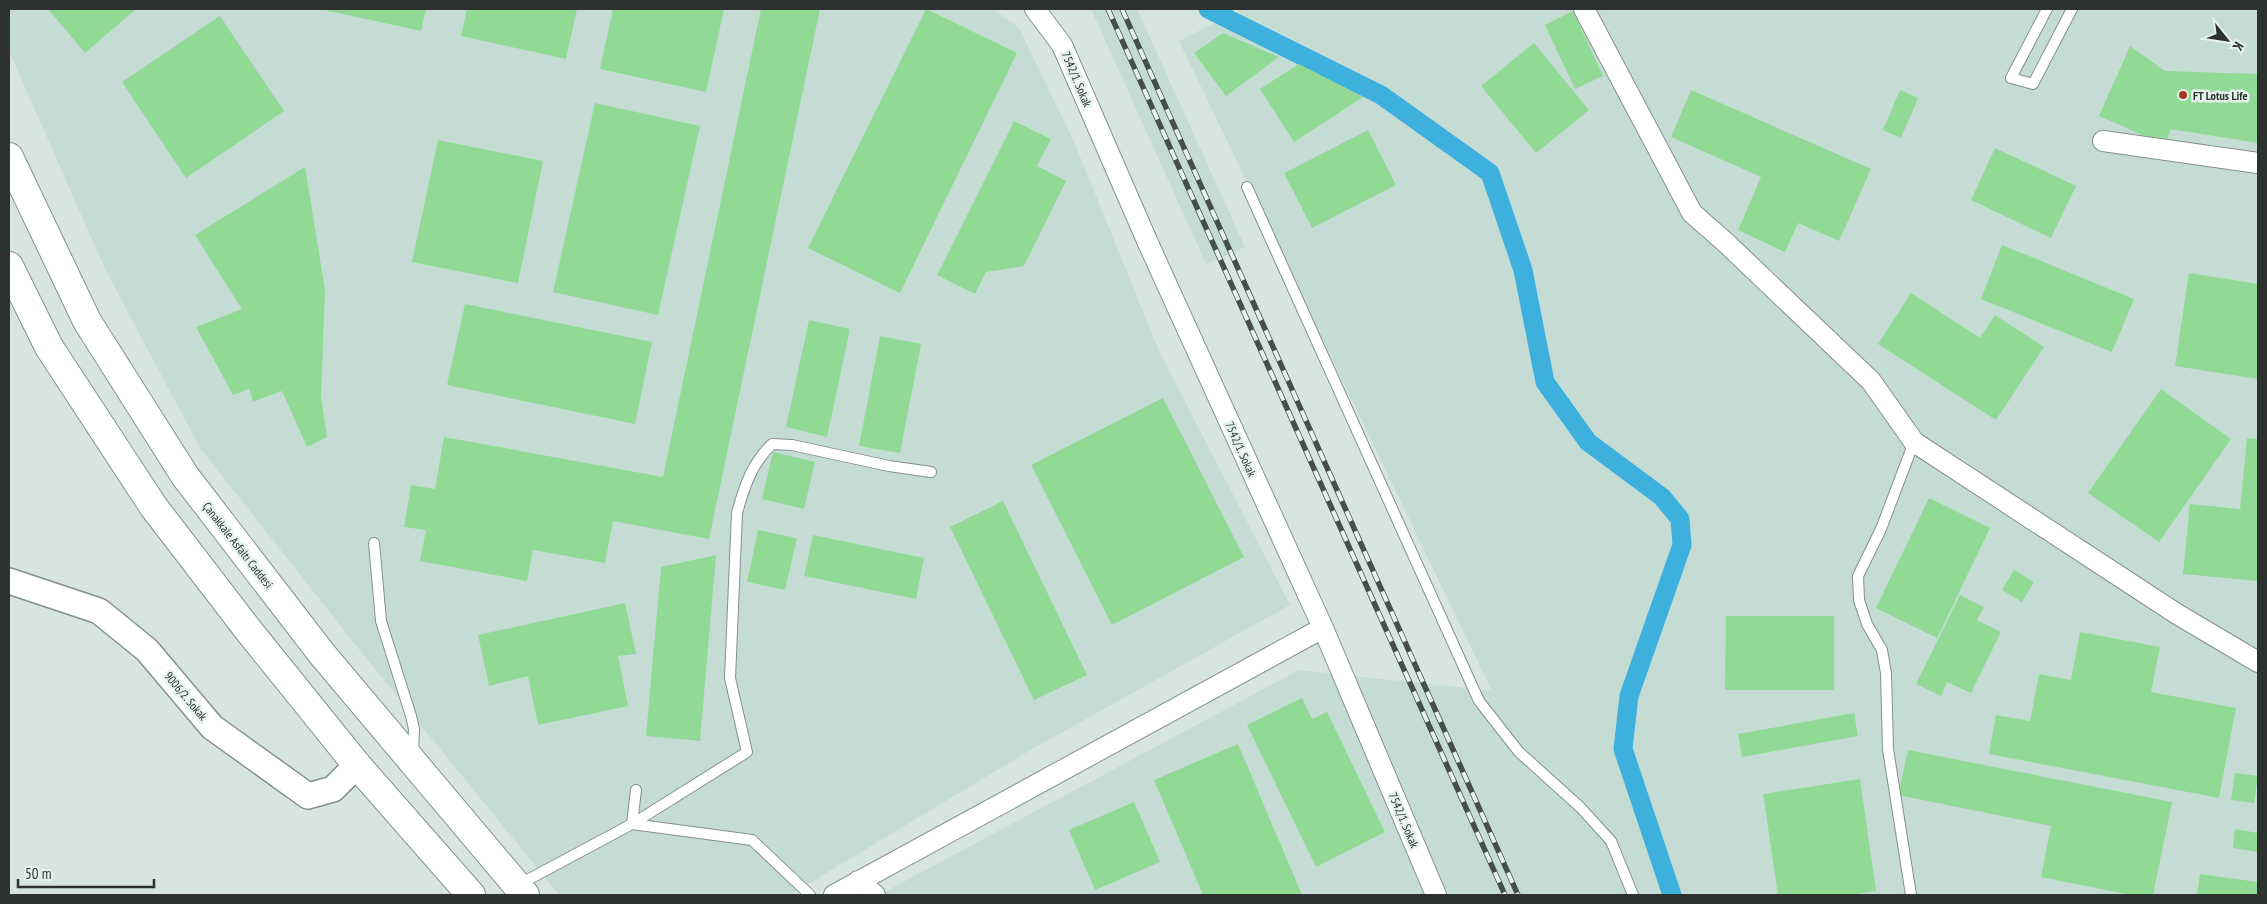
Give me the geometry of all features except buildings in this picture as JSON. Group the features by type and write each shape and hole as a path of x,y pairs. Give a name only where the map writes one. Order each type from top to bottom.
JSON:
{"highway":[{"name":"Çanakkale Asfaltı Caddesi","path":"9,157 86,321 185,476 322,654 521,890"},
{"path":"9,266 49,347 153,506 357,766 471,895"}],"street":[{"name":"7542/1. Sokak","path":"1035,9 1062,45 1148,243 1323,628 1436,895"},
{"path":"1584,9 1692,213 1871,381 1914,442 2177,614 2258,662"},
{"path":"2103,141 2258,163"},
{"name":"9006/2. Sokak","path":"9,581 99,611 147,650 212,727 308,796 333,789 357,766"},
{"path":"834,895 1323,628"},
{"path":"858,881 875,895"}],"lane":[{"path":"2047,9 2010,78 2033,84 2072,9"},
{"path":"1247,187 1479,701 1519,752 1580,807 1611,841 1633,895"},
{"path":"1911,895 1888,749 1886,673 1882,650 1867,624 1859,600 1858,576 1881,529 1914,442"},
{"path":"521,890 632,824 747,752 730,678 737,513 743,490 760,455 772,444 792,445 889,466 931,472"},
{"path":"374,543 382,621 391,655 407,699 414,729 414,750 411,760"},
{"path":"632,824 636,790"},
{"path":"632,824 752,840 810,895"}],"shaded area":[{"path":"9,9 993,9 1019,28 1075,144 1159,351 1290,605 1029,751 790,895 559,895 358,648 200,448 105,269 9,51"},
{"path":"1091,9 1137,9 1245,247 1206,264"},
{"path":"1242,9 2258,9 2258,895 879,895 1299,670 1492,691 1179,41"}],"waterway":[{"path":"1208,9 1381,95 1490,173 1523,270 1545,382 1588,442 1662,497 1680,519 1682,545 1629,696 1623,749 1672,895"}],"railway":[{"path":"1108,9 1505,895"},
{"path":"1122,9 1518,895"}],"place":[{"name":"FT Lotus Life","path":"2183,95"}]}
